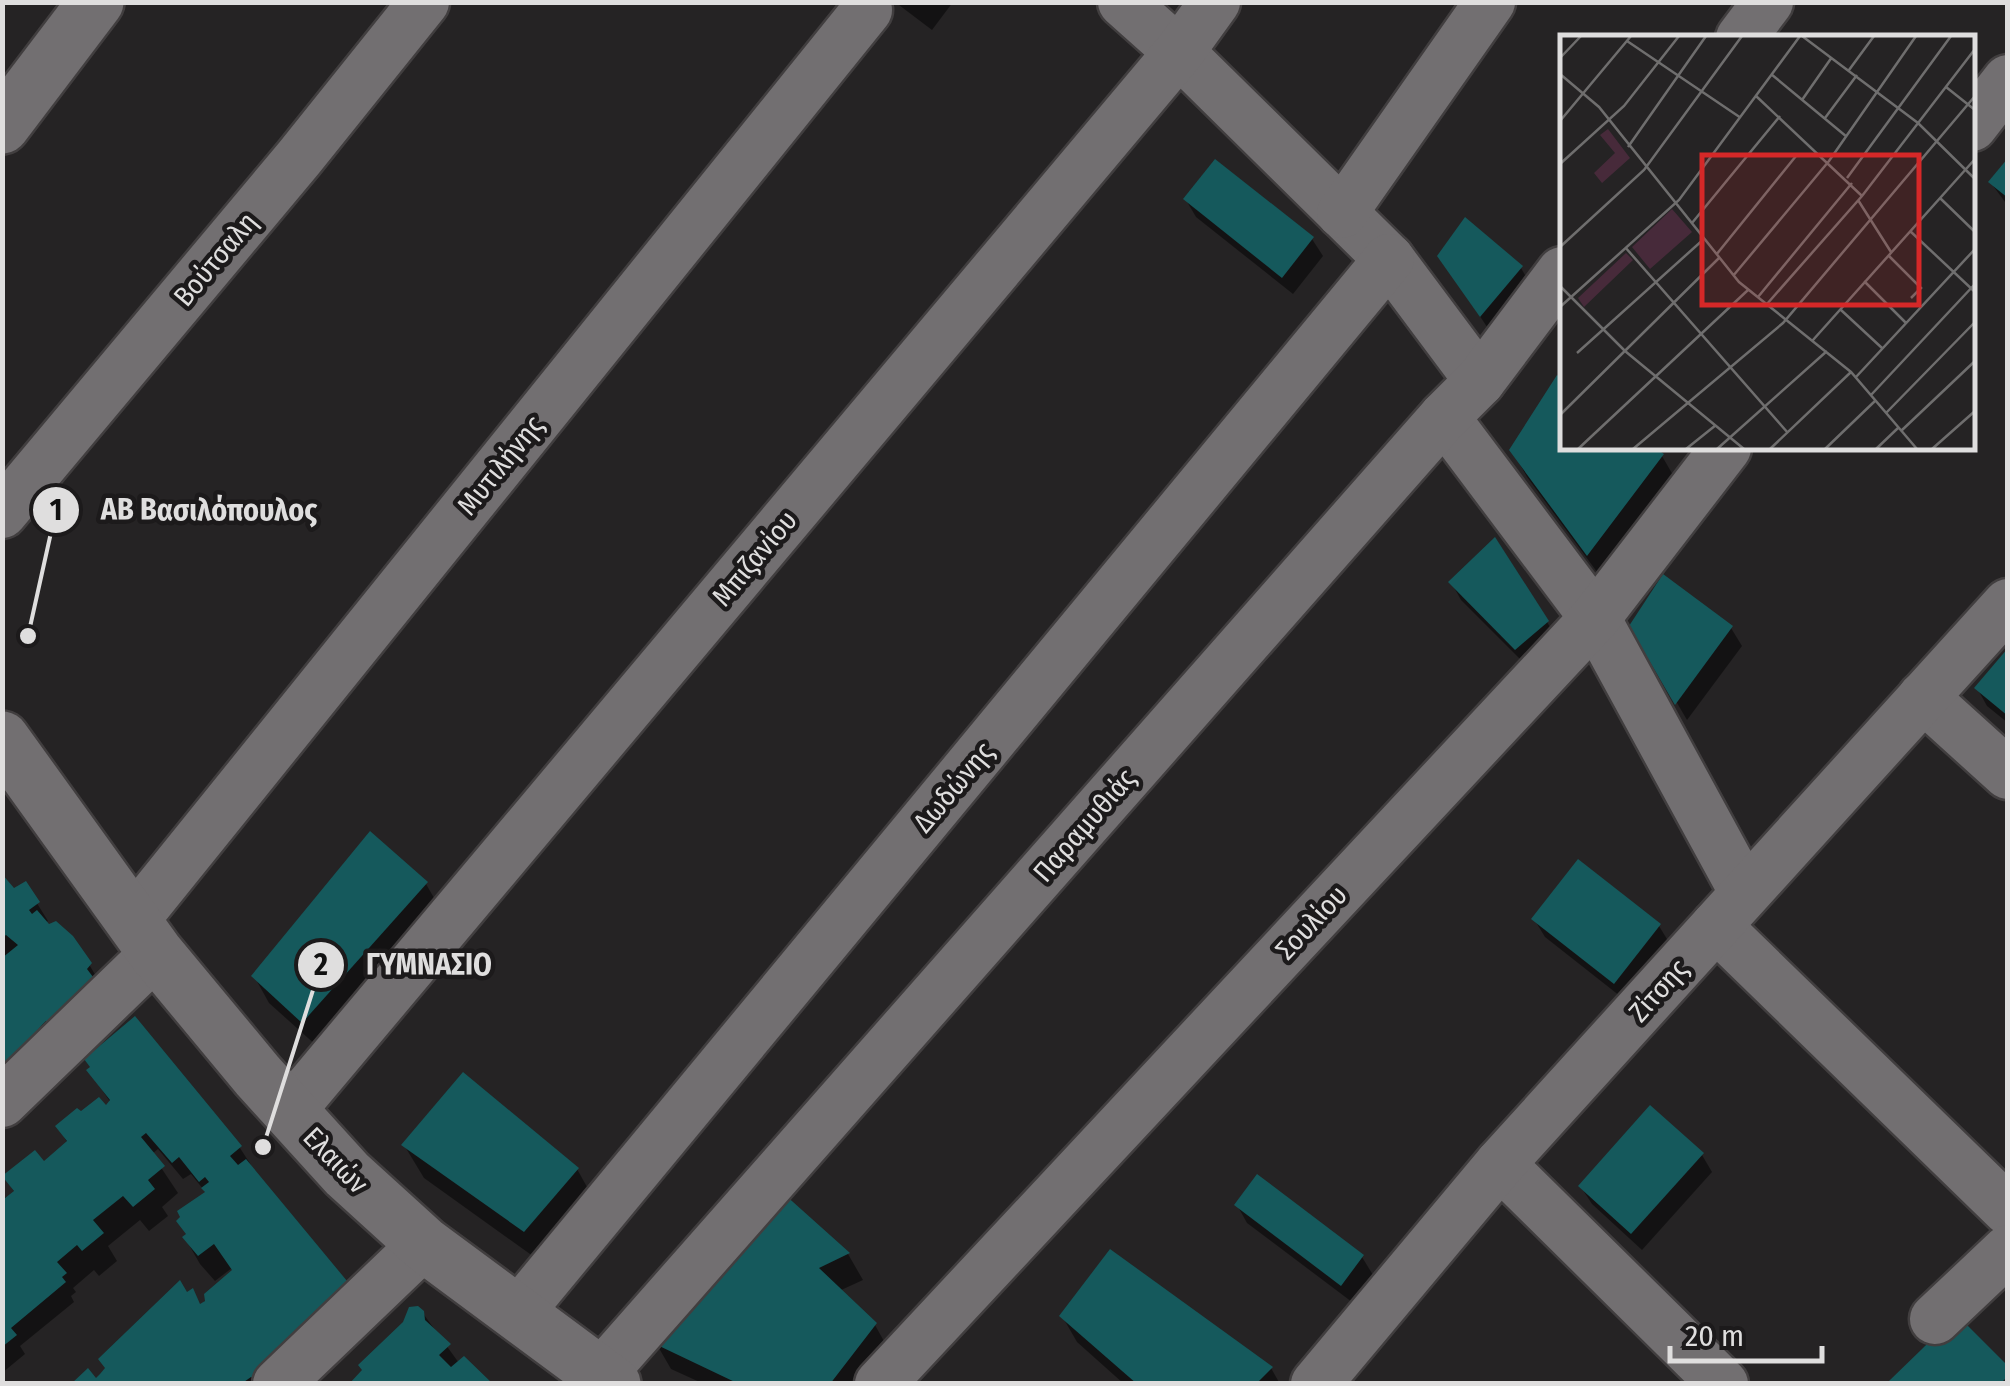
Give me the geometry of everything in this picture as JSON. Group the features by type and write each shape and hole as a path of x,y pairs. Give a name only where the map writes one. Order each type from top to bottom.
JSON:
{"street":[{"path":"2,126 96,2"},
{"name":"Βούτσαλη","path":"2,513 424,2"},
{"path":"1123,2 1389,259 1480,381"},
{"name":"Μπιζανίου","path":"290,1111 1179,52 1216,2"},
{"path":"1342,213 1490,2"},
{"path":"1743,35 1768,2"},
{"name":"Μυτιλήνης","path":"2,1102 144,937 867,10"},
{"path":"1975,122 2008,80"},
{"name":"Δωδώνης","path":"517,1314 1389,259"},
{"name":"Παραμυθιάς","path":"607,1378 1444,416 1480,381 1560,275"},
{"path":"1444,416 1595,618 1730,910 2008,1210"},
{"name":"Σουλίου","path":"880,1384 1595,618 1724,450"},
{"name":"Ζίτσης","path":"1316,1384 1500,1164 2008,604"},
{"path":"1923,697 2008,774"},
{"name":"Ελαιών","path":"10,766 144,937 347,1174 424,1244 607,1378"},
{"path":"1500,1164 1724,1384"},
{"path":"278,1384 424,1244"},
{"path":"1935,1319 2008,1250"}],"building":[{"path":"2008,158 2008,198 1988,182"},
{"path":"1215,159 1314,237 1282,278 1183,199"},
{"path":"1465,217 1523,266 1480,317 1437,256"},
{"path":"1557,375 1560,450 1658,450 1664,454 1587,556 1509,450"},
{"path":"1495,537 1549,621 1515,650 1448,582"},
{"path":"1663,574 1733,626 1675,705 1629,626"},
{"path":"2008,648 2008,716 1974,688"},
{"path":"370,831 428,882 302,1023 251,976"},
{"path":"1578,859 1661,924 1614,984 1531,919"},
{"path":"2,874 14,888 26,881 40,902 29,910 32,914 37,910 49,924 56,921 73,936 92,963 87,969 93,977 86,984 92,990 53,1027 46,1021 36,1032 41,1037 2,1074 2,958 18,945 6,935 2,938"},
{"path":"135,1016 242,1146 230,1156 238,1165 246,1159 352,1287 257,1379 251,1377 241,1384 71,1384 88,1368 96,1378 105,1368 98,1359 180,1280 187,1292 193,1288 200,1304 205,1301 204,1294 232,1270 214,1244 198,1256 182,1237 186,1234 176,1221 180,1217 177,1211 205,1192 201,1188 209,1182 205,1177 199,1182 179,1157 172,1163 146,1133 141,1137 165,1166 148,1180 155,1189 133,1207 123,1196 93,1220 104,1233 82,1251 77,1245 57,1262 67,1273 62,1277 66,1282 11,1328 17,1335 2,1347 2,1195 5,1198 14,1191 2,1176 35,1150 44,1161 67,1141 55,1126 77,1108 81,1111 99,1097 106,1105 110,1100 86,1070 90,1067 84,1059"},
{"path":"463,1072 579,1168 524,1232 401,1145"},
{"path":"1650,1105 1704,1153 1631,1234 1578,1186"},
{"path":"1257,1174 1364,1255 1341,1286 1234,1205"},
{"path":"783,1193 850,1253 819,1268 877,1323 830,1384 739,1384 653,1343"},
{"path":"1110,1249 1273,1367 1256,1384 1137,1384 1059,1316"},
{"path":"418,1306 424,1311 425,1320 451,1344 439,1355 451,1367 464,1356 493,1384 349,1384 362,1370 358,1365 403,1322 409,1307"},
{"path":"1957,1315 2008,1366 2008,1376 2000,1384 1891,1384 1889,1381"}],"place":[{"name":"ΑΒ Βασιλόπουλος","path":"28,636"},
{"name":"ΓΥΜΝΑΣΙΟ","path":"263,1147"}]}
